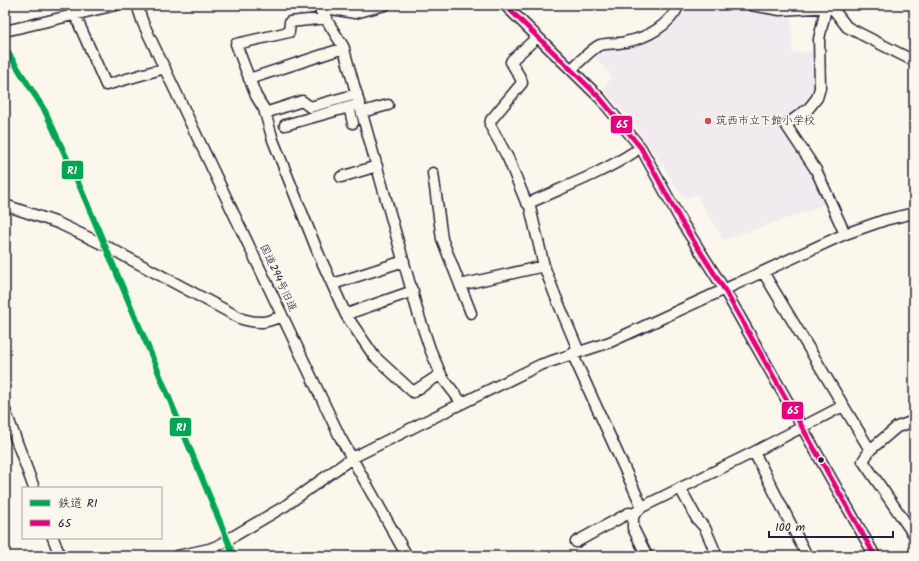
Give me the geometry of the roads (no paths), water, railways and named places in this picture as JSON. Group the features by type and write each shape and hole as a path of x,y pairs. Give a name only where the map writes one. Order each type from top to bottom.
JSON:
{"street":[{"path":"69,5 75,15 106,85 165,68"},
{"path":"5,31 116,5"},
{"name":"国道294号旧道","path":"137,5 143,23 340,437 408,556"},
{"path":"318,6 355,13 385,5"},
{"path":"505,5 600,98 641,148 681,221 724,289 875,556"},
{"path":"572,69 599,45 625,42 646,36 660,28 671,19 679,5"},
{"path":"751,5 780,10 829,7"},
{"path":"318,6 344,48 430,349 441,374 462,403"},
{"path":"829,7 847,28 914,61"},
{"path":"829,7 819,39 820,88 817,98 809,108 786,125 816,170 845,234"},
{"path":"326,18 290,22 288,32 236,44 256,96 265,113 273,140 316,247 346,315 374,356 413,392 441,374"},
{"path":"533,41 512,60 511,62 522,83 491,120 490,125 508,158 526,202 530,206 544,266 554,295 575,353 638,510"},
{"path":"249,79 344,48"},
{"path":"265,113 302,101 310,107 360,104 388,105"},
{"path":"285,125 360,104"},
{"path":"349,107 353,123"},
{"path":"530,206 529,203 586,178 634,152"},
{"path":"342,177 377,166"},
{"path":"433,172 442,239 471,313"},
{"path":"5,205 65,226 242,319 255,322 267,322 282,316"},
{"path":"177,556 217,546 285,506 352,458 540,365 610,342 845,234 885,220 914,213"},
{"path":"336,283 404,260"},
{"path":"460,285 544,266"},
{"path":"763,272 870,450"},
{"path":"350,313 413,291"},
{"path":"576,542 629,513 638,510 754,452 843,406"},
{"path":"5,410 34,487"},
{"path":"914,421 897,427 870,450 863,462 914,535"},
{"path":"754,452 807,556"},
{"path":"680,488 697,519 705,528 717,556"},
{"path":"638,510 633,515 633,528 647,556"},
{"path":"53,539 60,556"}],"rail line":[{"name":"R1","path":"5,48 45,111 80,187 151,354 234,556"}],"place":[{"name":"筑西市立下館小学校","path":"708,121"}]}
